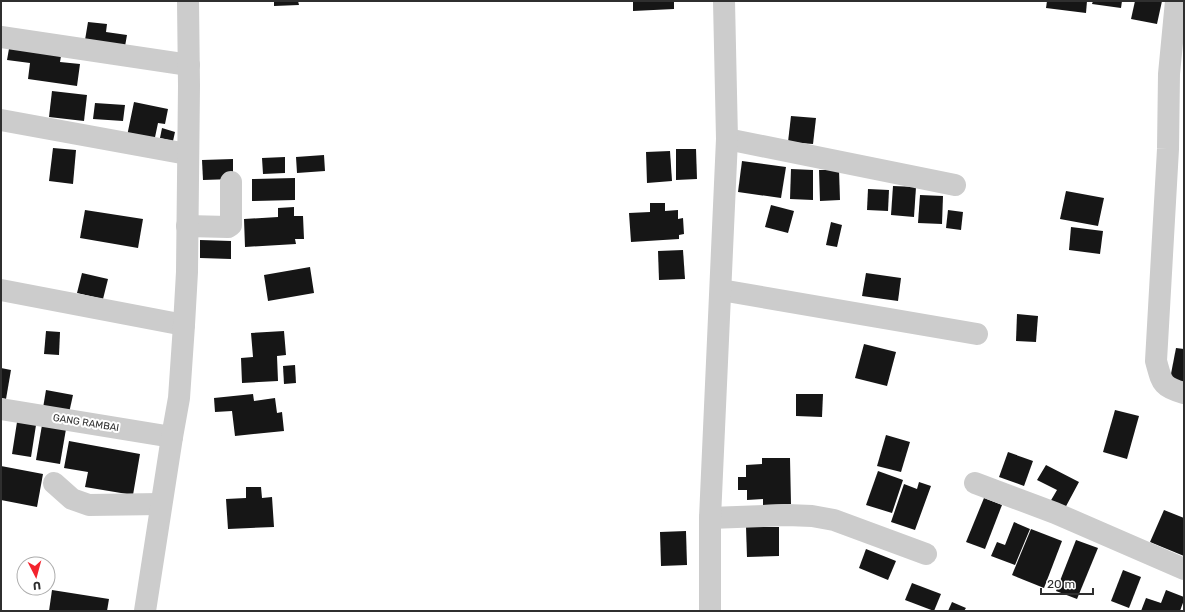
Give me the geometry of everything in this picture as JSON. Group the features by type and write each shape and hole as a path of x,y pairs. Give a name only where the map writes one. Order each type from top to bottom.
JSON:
{"street":[{"path":"145,611 179,398 184,325 187,226 189,64 188,1"},
{"path":"710,611 710,518 727,139 724,1"},
{"path":"1176,1 1169,74 1168,149 1156,361 1161,380 1168,388 1184,394"},
{"path":"1,38 189,64"},
{"path":"1,120 188,154"},
{"path":"727,139 955,184"},
{"path":"187,226 228,227 231,225 231,182"},
{"path":"1,290 184,325"},
{"path":"721,290 977,334"},
{"name":"GANG RAMBAI","path":"1,409 172,437"},
{"path":"54,483 72,499 89,505 161,504"},
{"path":"975,483 1055,513 1184,569"},
{"path":"710,518 787,515 812,516 834,520 926,554"}],"building":[{"path":"274,1 298,1 299,5 274,6"},
{"path":"633,1 674,1 674,9 633,11"},
{"path":"1047,1 1087,1 1086,13 1046,8"},
{"path":"1093,1 1122,1 1121,8 1092,4"},
{"path":"1135,1 1162,1 1157,24 1131,19"},
{"path":"88,22 107,24 106,32 127,35 124,52 84,46"},
{"path":"10,43 62,50 60,62 80,64 77,86 28,79 30,63 7,60"},
{"path":"52,91 87,95 84,121 49,117"},
{"path":"134,102 168,109 165,124 158,123 154,142 127,136"},
{"path":"95,103 125,105 123,121 93,119"},
{"path":"791,116 816,118 813,144 788,142"},
{"path":"162,128 175,132 173,141 160,138"},
{"path":"53,148 76,150 73,184 49,181"},
{"path":"676,149 696,149 697,179 676,180"},
{"path":"670,151 672,181 647,183 646,152"},
{"path":"324,155 325,171 297,173 296,157"},
{"path":"285,157 285,173 263,174 262,158"},
{"path":"233,159 233,179 203,180 202,160"},
{"path":"742,161 786,167 781,198 738,192"},
{"path":"791,169 813,170 813,200 790,199"},
{"path":"819,170 839,170 840,200 820,201"},
{"path":"295,178 295,200 252,201 252,179"},
{"path":"893,186 916,187 914,217 891,215"},
{"path":"868,189 889,190 888,211 867,210"},
{"path":"1066,191 1104,198 1098,226 1060,219"},
{"path":"920,195 943,196 942,224 918,223"},
{"path":"650,203 665,203 665,211 678,210 678,219 683,218 684,234 679,235 679,239 631,242 629,213 650,212"},
{"path":"771,205 794,211 788,233 765,227"},
{"path":"294,207 294,216 303,216 304,239 295,239 296,244 245,247 244,219 278,217 278,208"},
{"path":"85,210 143,219 138,248 80,238"},
{"path":"948,210 963,212 961,230 946,228"},
{"path":"831,222 842,225 837,247 826,245"},
{"path":"1071,227 1103,231 1100,254 1069,250"},
{"path":"200,240 231,241 231,259 200,258"},
{"path":"683,250 685,279 659,280 658,251"},
{"path":"310,267 314,293 268,301 264,275"},
{"path":"82,273 108,279 103,299 77,293"},
{"path":"866,273 901,278 898,301 862,296"},
{"path":"1017,314 1038,316 1036,342 1016,341"},
{"path":"46,331 60,332 59,355 44,354"},
{"path":"284,331 286,355 277,356 278,381 242,383 241,358 253,357 251,333"},
{"path":"864,344 896,352 887,386 855,378"},
{"path":"1176,348 1184,349 1184,382 1170,379"},
{"path":"295,365 296,383 284,384 283,366"},
{"path":"1,368 11,370 6,399 1,398"},
{"path":"46,390 73,395 69,413 43,408"},
{"path":"253,394 254,401 275,398 277,413 282,412 284,431 235,436 232,411 215,412 214,398"},
{"path":"796,394 823,394 822,417 796,416"},
{"path":"1115,410 1139,416 1127,459 1103,452"},
{"path":"17,422 36,425 31,457 12,454"},
{"path":"42,425 66,429 60,464 36,460"},
{"path":"886,435 910,442 901,472 877,466"},
{"path":"69,441 140,454 133,495 85,487 88,472 64,468"},
{"path":"1008,452 1033,461 1024,486 999,477"},
{"path":"762,458 790,458 791,504 763,505 763,499 747,500 747,490 738,490 738,477 746,477 746,465 762,464"},
{"path":"1046,465 1079,482 1064,510 1050,502 1057,490 1037,480"},
{"path":"1,466 43,474 37,507 1,500"},
{"path":"878,471 903,480 892,513 866,505"},
{"path":"919,482 931,486 915,530 891,522 904,484 917,489"},
{"path":"246,487 261,487 262,498 272,497 274,527 228,529 226,499 246,498"},
{"path":"984,498 1002,505 985,549 966,542"},
{"path":"1164,510 1184,518 1184,556 1150,542"},
{"path":"1014,522 1030,529 1015,565 991,556 997,542 1005,545"},
{"path":"746,527 779,527 779,556 747,557"},
{"path":"1031,529 1062,541 1044,588 1012,575"},
{"path":"686,531 687,565 661,566 660,532"},
{"path":"1076,540 1098,548 1077,599 1056,591"},
{"path":"866,549 896,561 888,580 859,568"},
{"path":"1123,570 1141,577 1129,608 1111,601"},
{"path":"912,583 941,594 934,611 905,600"},
{"path":"1166,590 1184,597 1180,611 1141,611 1146,598 1161,603"},
{"path":"56,591 109,599 107,611 49,611 51,596 56,596"},
{"path":"952,602 966,608 964,611 948,611"}]}
